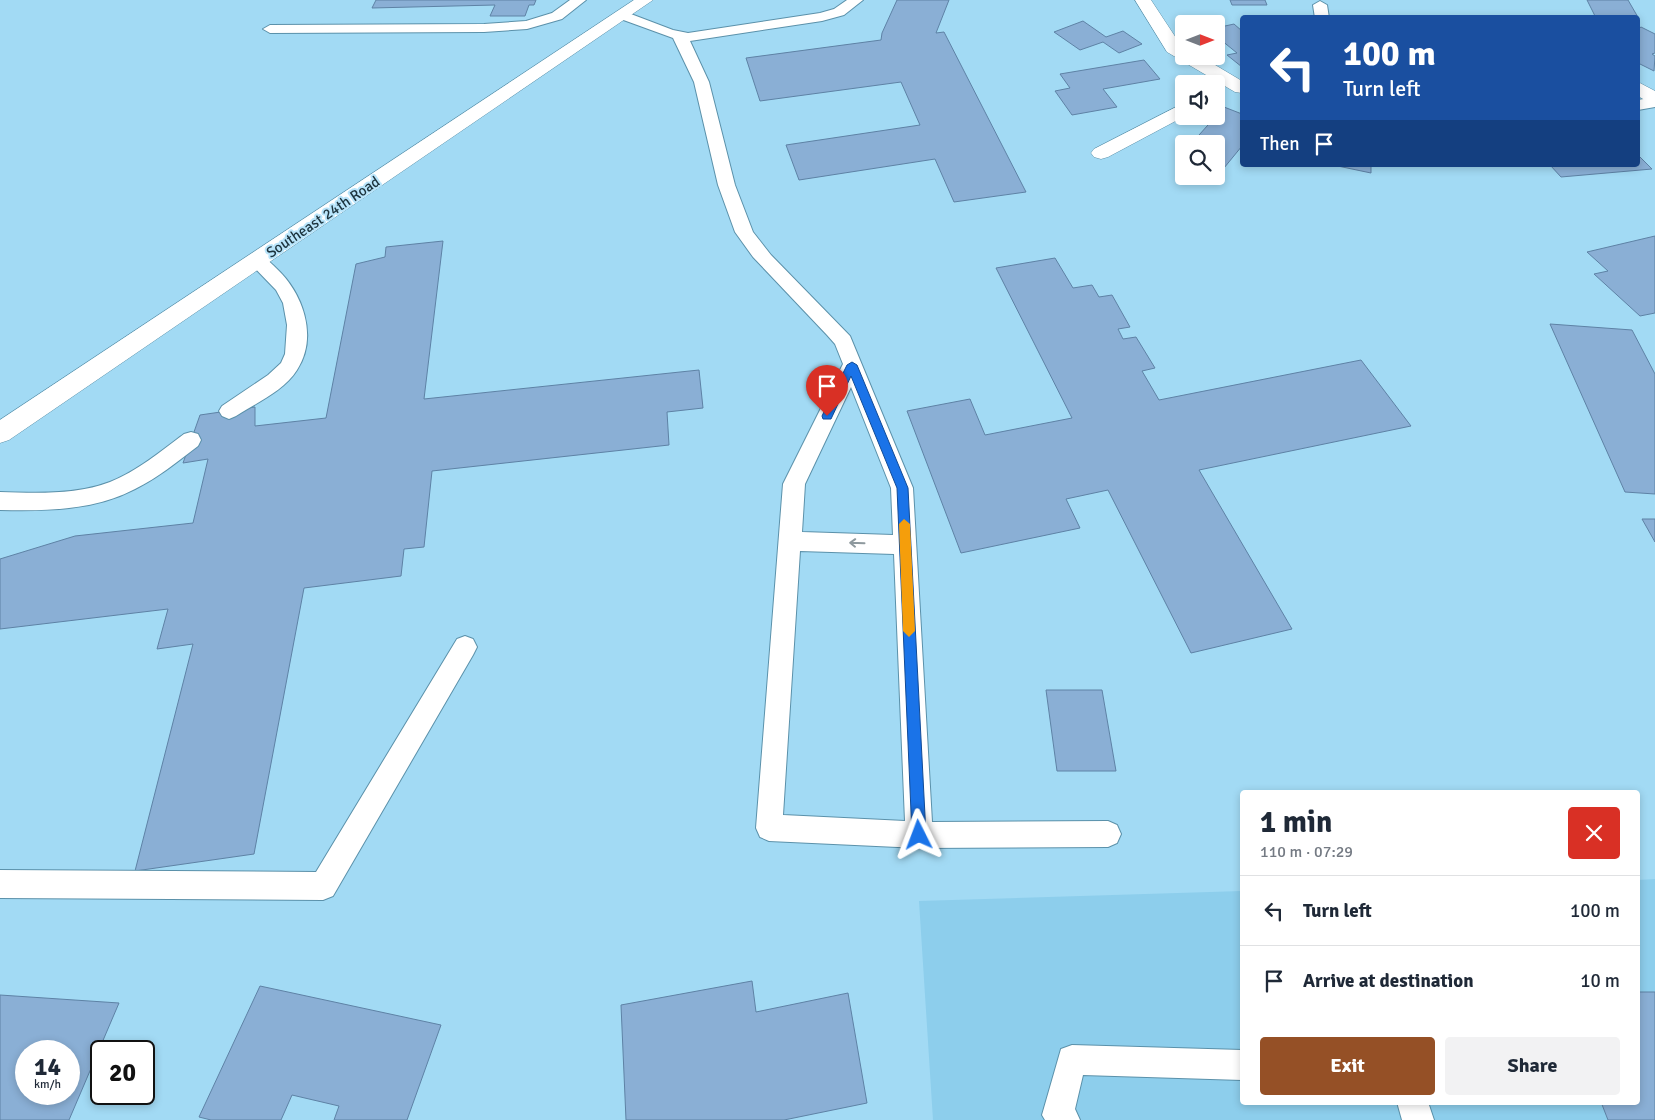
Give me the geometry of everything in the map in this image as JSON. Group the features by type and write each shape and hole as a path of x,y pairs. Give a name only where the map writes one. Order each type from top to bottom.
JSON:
{"street":[{"name":"Southeast 24th Road","path":"0,433 646,0"},
{"path":"1143,0 1175,49"},
{"path":"1202,65 1238,86"},
{"path":"1225,90 1238,86"},
{"path":"1640,90 1655,101"},
{"path":"1102,153 1175,115"}],"lane":[{"path":"270,29 484,28 527,25 557,16 580,0"},
{"path":"624,15 680,37 822,17 839,12 856,0"},
{"path":"680,37 693,58 698,72 715,138 745,232 758,252 834,330 842,342 902,488 919,835"},
{"path":"1640,105 1655,101"},
{"path":"229,411 278,377 289,366 296,346 296,314 293,301 284,285 257,261"},
{"path":"852,365 794,484 769,828 919,835 1108,834"},
{"path":"0,501 68,500 99,494 133,480 191,440"},
{"path":"790,542 905,545"},
{"path":"0,884 323,886 465,647"},
{"path":"1064,1120 1058,1115 1072,1060 1240,1065"},
{"path":"1413,1105 1418,1120"}],"shaded area":[{"path":"1655,879 1655,1120 933,1120 919,901 1240,891 1240,1105 1640,1105 1640,880"}],"building":[{"path":"376,0 536,0 534,5 529,5 525,16 490,16 495,5 372,8"},
{"path":"897,0 949,0 936,33 944,32 1026,192 954,202 935,159 799,180 786,145 920,125 901,82 760,101 746,58 881,40 882,33"},
{"path":"1230,0 1265,0 1267,5 1232,5"},
{"path":"1587,0 1628,0 1637,15 1594,15"},
{"path":"1083,21 1106,37 1123,31 1142,44 1119,53 1103,42 1080,50 1054,32"},
{"path":"1234,24 1240,29 1240,65 1227,55 1237,53 1225,43 1225,26"},
{"path":"1640,28 1655,34 1655,53 1652,54 1655,56 1654,71 1640,64"},
{"path":"1144,60 1160,79 1103,89 1117,107 1072,115 1055,91 1070,88 1060,74"},
{"path":"1225,107 1240,113 1240,148 1225,167 1225,135 1199,135 1208,125 1225,125"},
{"path":"1640,157 1652,169 1561,177 1552,167 1640,167"},
{"path":"1342,167 1371,167 1371,173"},
{"path":"1655,236 1655,313 1640,316 1594,274 1608,271 1587,252"},
{"path":"443,241 424,399 699,370 703,408 667,412 669,445 432,471 424,547 404,549 401,576 304,588 254,854 135,871 193,644 157,649 168,609 0,629 0,559 75,536 193,523 208,459 183,463 200,415 255,407 255,426 326,418 356,264 385,257 386,247"},
{"path":"1055,258 1073,288 1092,285 1099,297 1112,295 1130,327 1118,329 1123,339 1136,337 1155,368 1142,371 1159,400 1361,360 1411,426 1199,470 1292,629 1191,653 1108,490 1066,499 1080,528 961,553 907,411 970,399 985,435 1072,418 996,268"},
{"path":"1550,324 1632,330 1655,374 1655,494 1625,492"},
{"path":"1642,519 1655,519 1655,542"},
{"path":"1046,690 1102,690 1116,771 1057,771"},
{"path":"752,981 756,1012 848,993 867,1103 784,1120 626,1120 621,1005"},
{"path":"260,986 441,1025 407,1120 334,1120 339,1106 292,1095 281,1120 211,1120 199,1117"},
{"path":"1640,992 1655,992 1655,1120 1608,1120 1602,1105 1640,1105"},
{"path":"0,995 119,1003 103,1040 90,1040 90,1071 80,1094 80,1040 15,1040 15,1105 75,1105 69,1120 0,1120"}],"slow traffic":[{"path":"904,524 909,631"}],"route":[{"path":"827,416 852,365 902,488 919,835"}]}
